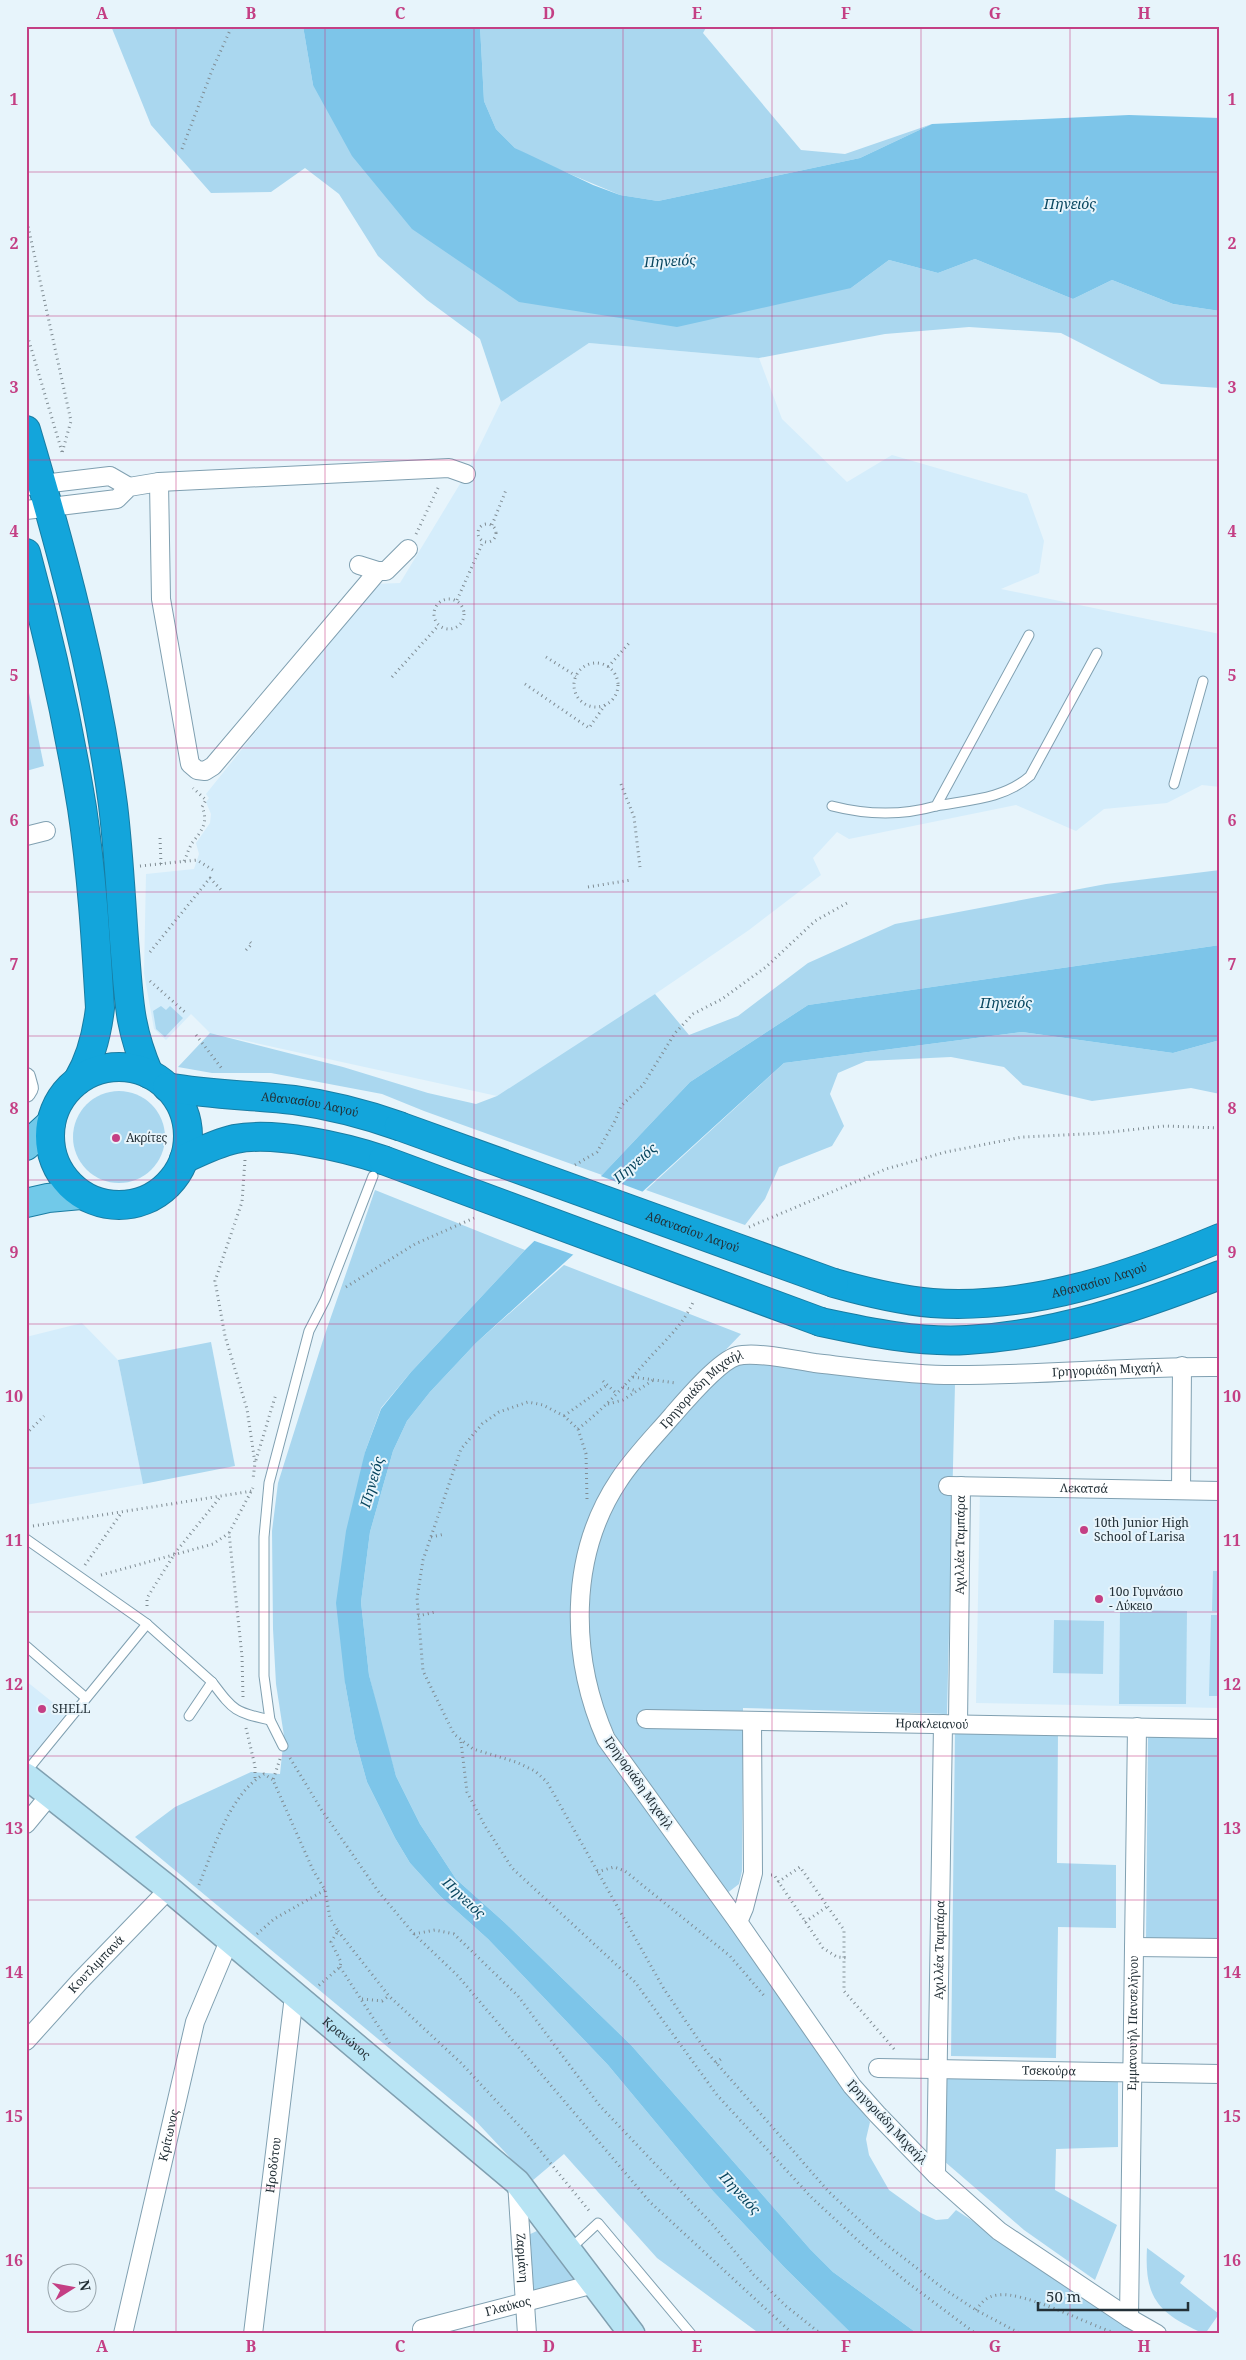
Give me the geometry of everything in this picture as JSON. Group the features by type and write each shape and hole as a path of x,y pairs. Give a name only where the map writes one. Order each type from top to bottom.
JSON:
{"highway":[{"path":"26,430 36,497 73,595 94,689 117,842 129,1009 136,1043 158,1080 181,1105 186,1118 188,1145 178,1173 168,1186 155,1196 125,1206 109,1205 81,1195 70,1186 54,1162 50,1148 51,1123 61,1098 78,1080 85,1068 97,1032 100,1008 82,810 61,694 26,552"},
{"path":"78,1080 88,1074 111,1067 134,1068 158,1080"},
{"name":"Αθανασίου Λαγού","path":"158,1080 198,1092 317,1103 351,1111 399,1126 834,1283 879,1296 932,1303 993,1302 1055,1294 1112,1279 1220,1238"},
{"path":"184,1159 203,1149 226,1142 261,1138 329,1146 378,1168 821,1322 911,1337 966,1340 1018,1335 1059,1328 1121,1312 1220,1275"}],"main road":[{"path":"26,1146 51,1123"},
{"path":"26,1203 48,1198 81,1195"}],"street":[{"path":"36,497 117,499 129,487 160,482 449,468 466,474"},
{"path":"36,497 110,476 129,487"},
{"path":"160,482 161,599 190,764 197,770 205,771 213,766 378,571"},
{"path":"359,565 378,571 386,571 408,549"},
{"path":"26,836 46,831"},
{"name":"Γρηγοριάδη Μιχαήλ","path":"1157,2334 1129,2318 999,2231 936,2175 852,2086 738,1922 606,1739 594,1709 582,1655 580,1616 582,1576 586,1553 600,1513 630,1464 725,1361 739,1356 785,1358 875,1371 944,1375 1182,1366 1220,1367"},
{"path":"1181,1490 1182,1366"},
{"name":"Λεκατσά","path":"955,1486 1220,1491"},
{"name":"Αχιλλέα Ταμπάρα","path":"936,2175 950,1724 955,1486"},
{"name":"Ηρακλειανού","path":"646,1719 1220,1729"},
{"path":"738,1922 744,1908 753,1873 752,1721"},
{"name":"Εμμανουήλ Πανσελήνου","path":"1129,2318 1137,1727"},
{"name":"Κρανώνος","path":"26,1776 169,1890 517,2182 632,2334"},
{"path":"26,1824 50,1795"},
{"name":"Κουτλιμπανά","path":"26,2041 80,1981 169,1890"},
{"name":"Κρίτωνος","path":"123,2334 195,2022 213,1973 235,1946"},
{"path":"1134,1946 1220,1948"},
{"name":"Ηροδότου","path":"252,2334 301,2002"},
{"name":"Τσεκούρα","path":"878,2068 1220,2074"},
{"name":"Ζαρμάνη","path":"517,2182 526,2334"},
{"name":"Γλαύκος","path":"422,2329 524,2304 594,2284"}],"lane":[{"path":"936,806 1029,635"},
{"path":"832,806 872,814 916,811 992,796 1017,787 1030,776 1097,653"},
{"path":"1174,784 1203,681"},
{"path":"283,1746 270,1720 264,1676 264,1537 268,1490 309,1331 325,1300 378,1168"},
{"path":"26,1539 146,1624 212,1682 231,1707 243,1714 270,1720"},
{"path":"26,1772 146,1624"},
{"path":"26,1646 86,1698"},
{"path":"189,1716 212,1682"},
{"path":"569,2251 598,2222 691,2334"}],"path":[{"path":"182,149 213,68 232,26"},
{"path":"26,217 71,421 62,453 26,331"},
{"path":"408,549 449,468"},
{"path":"492,525 506,490"},
{"path":"488,524 492,525 496,529 496,538 492,542 483,542 478,536 480,527 488,524"},
{"path":"457,600 483,542"},
{"path":"443,599 457,600 465,611 461,624 448,629 439,625 434,618 437,604 443,599"},
{"path":"392,677 439,625"},
{"path":"608,667 631,641"},
{"path":"546,657 576,676"},
{"path":"525,684 589,728 605,704 615,694 617,686 617,679 608,667 602,664 588,664 582,668 576,676 574,689 583,702 598,706 605,704"},
{"path":"184,861 191,845 203,827 204,813 202,807 206,800 188,783"},
{"path":"621,784 634,817 640,867"},
{"path":"160,838 161,864"},
{"path":"135,866 197,860 216,872"},
{"path":"150,961 150,951 210,878 223,892"},
{"path":"588,887 631,880"},
{"path":"567,1170 597,1152 615,1122 621,1106 643,1085 675,1034 693,1014 722,999 766,967 816,921 847,903"},
{"path":"246,950 252,944 250,942"},
{"path":"150,971 150,981 187,1014"},
{"path":"196,1035 229,1077"},
{"path":"742,1231 766,1218 886,1169 946,1152 1022,1137 1102,1133 1165,1126 1220,1128"},
{"path":"80,1578 213,1544 229,1533 252,1491 255,1463 247,1409 225,1336 215,1282 242,1202 245,1159"},
{"path":"325,1300 415,1244 482,1214"},
{"path":"578,1429 608,1404 687,1316 697,1293"},
{"path":"632,1377 655,1379 684,1385 696,1391"},
{"path":"608,1404 623,1400 655,1379"},
{"path":"603,1381 617,1394"},
{"path":"564,1416 607,1385"},
{"path":"623,1388 637,1391"},
{"path":"587,1502 586,1454 578,1429 564,1416 543,1405 528,1402 499,1412 482,1424 461,1449 423,1560 417,1598 422,1671 444,1716 461,1741 473,1749 529,1768 547,1782 664,1988 716,2063 829,2192 883,2242 944,2288 976,2310 1021,2334"},
{"path":"26,1434 44,1416"},
{"path":"26,1527 252,1491"},
{"path":"146,1624 147,1598 175,1554 221,1496"},
{"path":"80,1578 122,1512"},
{"path":"229,1533 242,1656 243,1714 256,1766 255,1779"},
{"path":"430,1537 445,1534"},
{"path":"418,1616 434,1612"},
{"path":"461,1741 467,1792 485,1826 512,1868 635,1982 717,2095 812,2198 908,2283 976,2334"},
{"path":"273,1780 283,1746"},
{"path":"283,1746 321,1808 378,1891 414,1934 458,1976 650,2202 793,2334"},
{"path":"198,1888 222,1827 233,1807 255,1779 264,1774 273,1780 313,1870 325,1890 330,1918 338,1931 389,1996 467,2070 525,2132 598,2222"},
{"path":"598,1872 614,1867 625,1871 730,1956 769,2001"},
{"path":"778,1882 800,1867 828,1906 844,1930 847,1958 844,1991 911,2068"},
{"path":"753,1873 774,1875 823,1948 830,1954 847,1958"},
{"path":"235,1946 254,1936 274,1919 325,1890"},
{"path":"805,1922 828,1906"},
{"path":"414,1934 435,1930 454,1934 518,1996 600,2106 713,2225 754,2275 786,2306 821,2334"},
{"path":"338,1931 331,1942 340,1962 340,1967 393,2049"},
{"path":"301,2002 340,1967"},
{"path":"362,1999 382,2001 389,1996"},
{"path":"716,2063 721,2059"},
{"path":"976,2310 991,2296 1013,2295 1118,2334"}],"shaded area":[{"path":"111,26 303,26 313,85 851,288 889,260 938,273 975,259 1073,299 1112,280 1173,304 1220,311 1220,388 1161,384 1061,333 969,327 885,334 759,358 589,343 501,402 480,339 427,300 378,256 339,194 305,168 271,192 211,193 151,125"},
{"path":"480,26 707,26 703,33 801,150 845,154 932,124 860,158 658,201 620,195 541,162 515,148 496,129 484,101"},
{"path":"589,343 759,358 782,419 847,482 892,455 1027,494 1044,541 1039,573 1001,589 1220,634 1220,787 1202,785 1167,803 1104,809 1076,831 1016,805 849,839 837,832 813,858 821,875 749,930 617,1020 497,1096 210,1033 191,1014 166,1040 154,1029 144,973 146,874 194,869 199,854 196,843 210,823 211,814 206,802 209,798 206,794 374,584 400,583 466,474 501,402"},
{"path":"26,678 44,766 26,771"},
{"path":"1220,870 1220,945 808,1005 690,1082 602,1175 382,1094 271,1073 212,1073 178,1067 210,1033 343,1067 428,1093 476,1104 497,1096 655,994 689,1035 738,1016 808,963 895,924 1106,884"},
{"path":"161,1006 166,1010 170,1006 183,1018 165,1037 156,1029 153,1011"},
{"path":"1022,1032 1173,1053 1220,1040 1220,1094 1191,1088 1092,1101 1023,1085 1004,1067 951,1057 866,1061 838,1073 830,1094 844,1126 832,1146 779,1167 765,1199 745,1225 646,1190 784,1063"},
{"path":"119,1091 137,1094 152,1104 162,1119 165,1137 162,1155 152,1170 137,1180 119,1183 101,1180 86,1170 76,1155 73,1137 76,1119 86,1104 101,1094"},
{"path":"375,1190 525,1250 411,1372 381,1408 365,1452 345,1683 355,1739 367,1782 395,1838 410,1863 440,1896 488,1939 608,2065 712,2190 785,2268 852,2334 760,2334 657,2258 564,2154 532,2181 472,2117 135,1837 175,1807 251,1772 280,1774 284,1736 276,1684 273,1629 272,1531 278,1483 324,1337"},
{"path":"564,1265 741,1334 650,1429 573,1587 571,1617 573,1650 580,1687 757,1962 870,2122 866,2139 869,2155 889,2190 921,2213 936,2220 948,2219 956,2210 1145,2334 918,2334 833,2272 810,2249 631,2045 504,1922 456,1879 420,1824 396,1776 369,1675 361,1602 370,1532 393,1451 407,1421 430,1392 476,1343"},
{"path":"82,1323 118,1360 143,1484 26,1505 26,1337"},
{"path":"211,1342 235,1466 143,1484 118,1360"},
{"path":"751,1362 858,1377 955,1384 947,1714 743,1708 742,1871 739,1884 726,1894 633,1766 611,1727 598,1688 594,1668 591,1648 590,1606 594,1563 603,1526 625,1484 656,1444 723,1371 732,1366"},
{"name":"10ο Γυμνάσιο - Λύκειο","path":"980,1490 1220,1495 1220,1708 976,1703"},
{"path":"1213,1571 1220,1571 1220,1612 1212,1611"},
{"path":"1120,1610 1187,1611 1186,1704 1119,1704"},
{"path":"1211,1615 1220,1615 1220,1696 1209,1696"},
{"path":"1054,1620 1104,1621 1103,1674 1053,1673"},
{"name":"SHELL","path":"26,1681 66,1713 29,1760 26,1758"},
{"path":"955,1731 1058,1733 1057,1863 1116,1865 1116,1928 1058,1927 1056,2058 951,2056"},
{"path":"1148,1733 1220,1734 1220,1939 1146,1939"},
{"path":"944,2076 1118,2077 1118,2147 1056,2149 1055,2190 1117,2225 1095,2280 1024,2230 944,2161"},
{"path":"539,2230 575,2279 532,2295 526,2236"},
{"path":"1147,2248 1185,2276 1180,2283 1219,2314 1205,2334 1176,2319 1158,2303 1148,2280"}],"water":[{"name":"Πηνειός","path":"303,26 480,26 484,101 496,129 515,148 593,185 620,195 658,201 860,158 932,124 1129,115 1220,118 1220,311 1173,304 1112,280 1073,299 975,259 938,273 889,260 851,288 677,327 519,302 412,229 352,156 313,85"},
{"name":"Πηνειός","path":"1220,945 1220,1040 1173,1053 1022,1032 784,1063 476,1343 430,1392 407,1421 393,1451 370,1532 361,1602 369,1675 396,1776 420,1824 456,1879 504,1922 631,2045 810,2249 833,2272 918,2334 852,2334 785,2268 712,2190 608,2065 488,1939 440,1896 410,1863 395,1838 367,1782 355,1739 345,1683 336,1603 346,1531 365,1452 381,1409 411,1372 525,1250 602,1175 690,1082 808,1005"}],"pier":[{"path":"598,1175 646,1193 577,1256 532,1240"}],"place":[{"name":"Ακρίτες","path":"116,1138"},
{"name":"10th Junior High School of Larisa","path":"1084,1530"},
{"name":"10ο Γυμνάσιο - Λύκειο","path":"1099,1599"},
{"name":"SHELL","path":"42,1709"}]}
